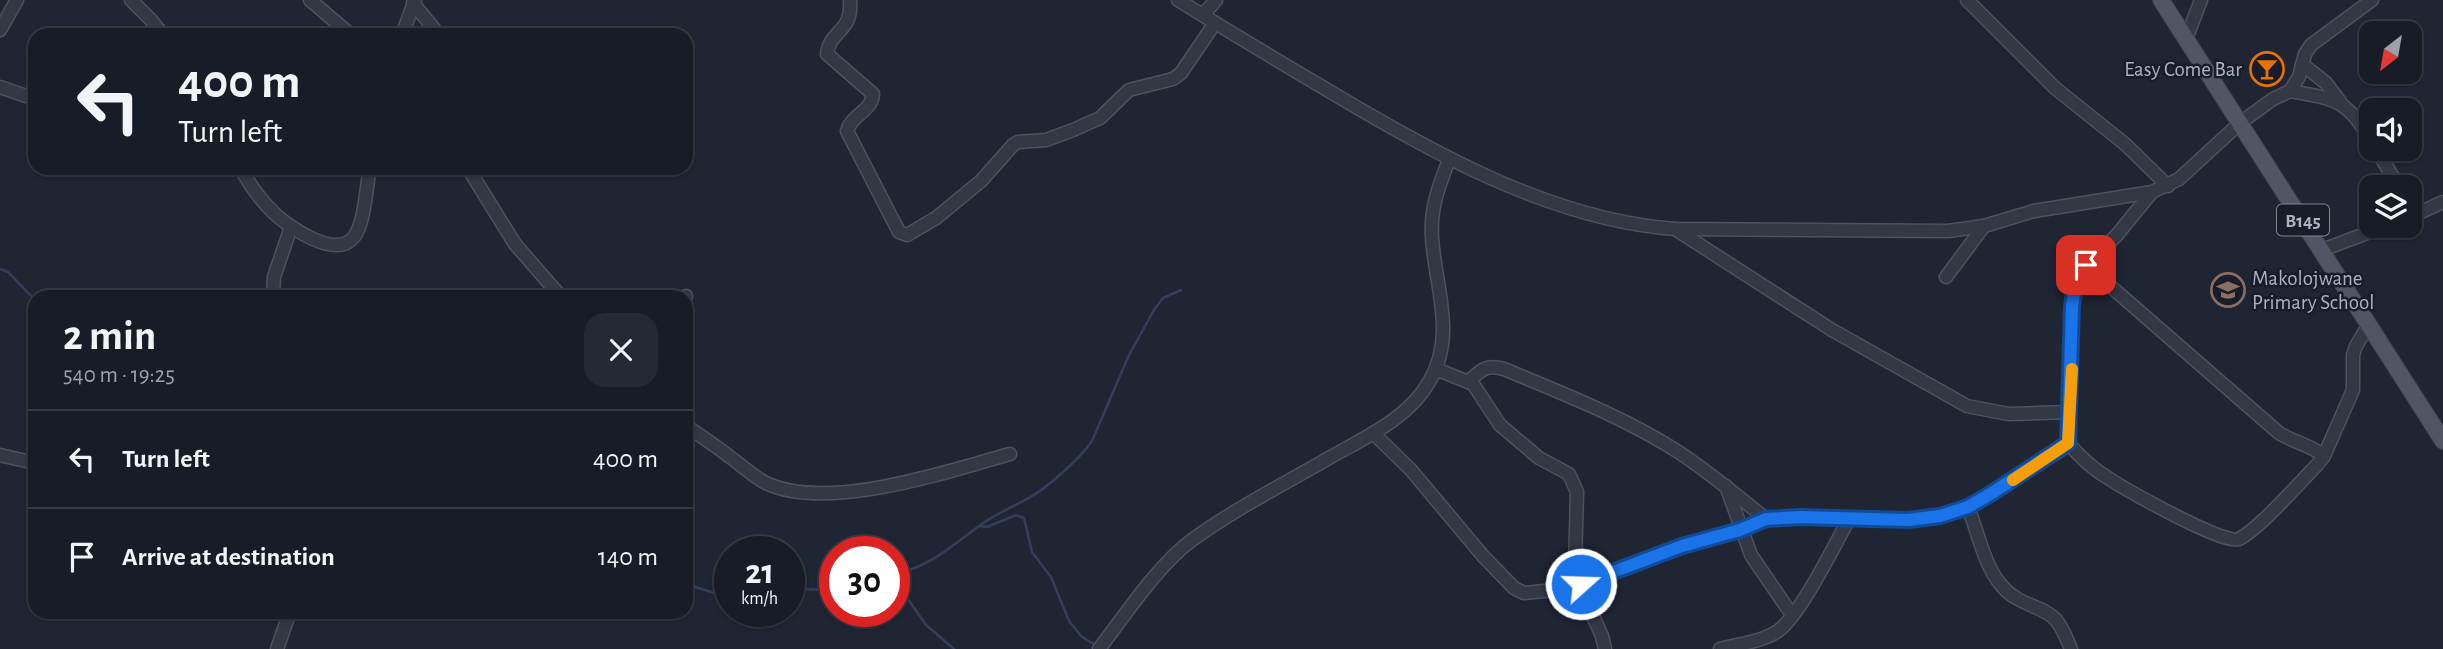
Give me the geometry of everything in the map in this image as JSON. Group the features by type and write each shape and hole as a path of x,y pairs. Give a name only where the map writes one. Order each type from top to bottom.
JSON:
{"main road":[{"name":"B145","path":"2161,0 2369,324 2438,423 2443,441"}],"street":[{"path":"0,30 17,0"},
{"path":"310,0 343,28"},
{"path":"850,0 851,11 846,26 830,42 827,54 873,94 869,105 849,123 847,131 899,232 907,235 936,218 981,181 1018,142 1046,140 1073,130 1100,118 1129,90 1173,79 1181,73 1215,23"},
{"path":"1178,0 1407,138 1449,160 1594,216 1649,228 1917,232 1984,226 2018,214 2152,192 2168,186 2189,172 2240,122 2273,99 2290,91 2299,77 2311,45 2372,0"},
{"path":"1203,15 1216,0"},
{"path":"1967,0 2056,88 2124,144 2168,186"},
{"path":"2186,39 2201,0"},
{"path":"135,1 157,28"},
{"path":"404,28 414,1"},
{"path":"414,1 434,28"},
{"path":"2302,64 2326,83 2359,121"},
{"path":"0,88 28,97"},
{"path":"2290,91 2341,103"},
{"path":"1101,646 1163,567 1191,541 1240,508 1373,433 1406,410 1421,394 1436,369 1441,354 1444,322 1432,234 1434,200 1449,160"},
{"path":"244,175 255,193 272,212 291,227 335,246 345,245 352,240 360,222 369,175"},
{"path":"472,175 515,244 555,290"},
{"path":"2152,192 2123,228 2079,272 2072,306 2068,443 2108,478 2188,522 2233,541 2238,540 2317,466 2324,456 2353,390 2353,355 2369,324"},
{"path":"2422,208 2443,202"},
{"path":"1946,277 1984,226"},
{"path":"273,290 274,277 291,227"},
{"path":"1675,229 1832,330 1967,406 2008,414 2069,412"},
{"path":"2322,250 2359,236"},
{"path":"2086,265 2279,433 2292,441 2316,449 2324,456"},
{"path":"1469,381 1484,367 1492,365 1618,418 1678,452 1766,519"},
{"path":"1436,369 1474,384 1500,425 1539,458 1569,474 1577,492 1575,567 1605,649"},
{"path":"693,431 765,482 800,492 858,490 939,474 1010,454"},
{"path":"1373,433 1411,470 1483,556 1514,588 1524,593 1564,589 1585,598"},
{"path":"1581,584 1682,546 1740,530 1766,519 1925,519 1968,507 2068,443"},
{"path":"0,455 28,461"},
{"path":"1726,486 1740,530 1756,565 1792,615"},
{"path":"1968,507 1993,573 2002,587 2014,598 2050,614 2058,621 2071,649"},
{"path":"1720,649 1768,636 1778,630 1792,615 1849,519"},
{"path":"1564,589 1575,567"},
{"path":"277,649 288,619"}],"waterway":[{"path":"0,269 8,272 28,293"},
{"path":"979,526 1043,488 1087,448 1129,355 1154,310 1163,298 1181,290"},
{"path":"910,570 929,561 979,526 987,527 1016,515 1024,518 1032,552 1051,577 1069,621 1081,636 1095,645"},
{"path":"693,586 714,593"},
{"path":"805,589 819,590"},
{"path":"910,602 926,625 954,649"}],"slow traffic":[{"path":"2013,480 2068,443 2072,369"}],"place":[{"name":"Easy Come Bar","path":"2267,69"},
{"name":"Makolojwane Primary School","path":"2228,290"}],"route":[{"path":"1581,584 1682,546 1740,530 1766,519 1800,517 1908,520 1940,516 1968,507 2064,448 2069,437 2072,306 2079,272 2086,265"}]}
